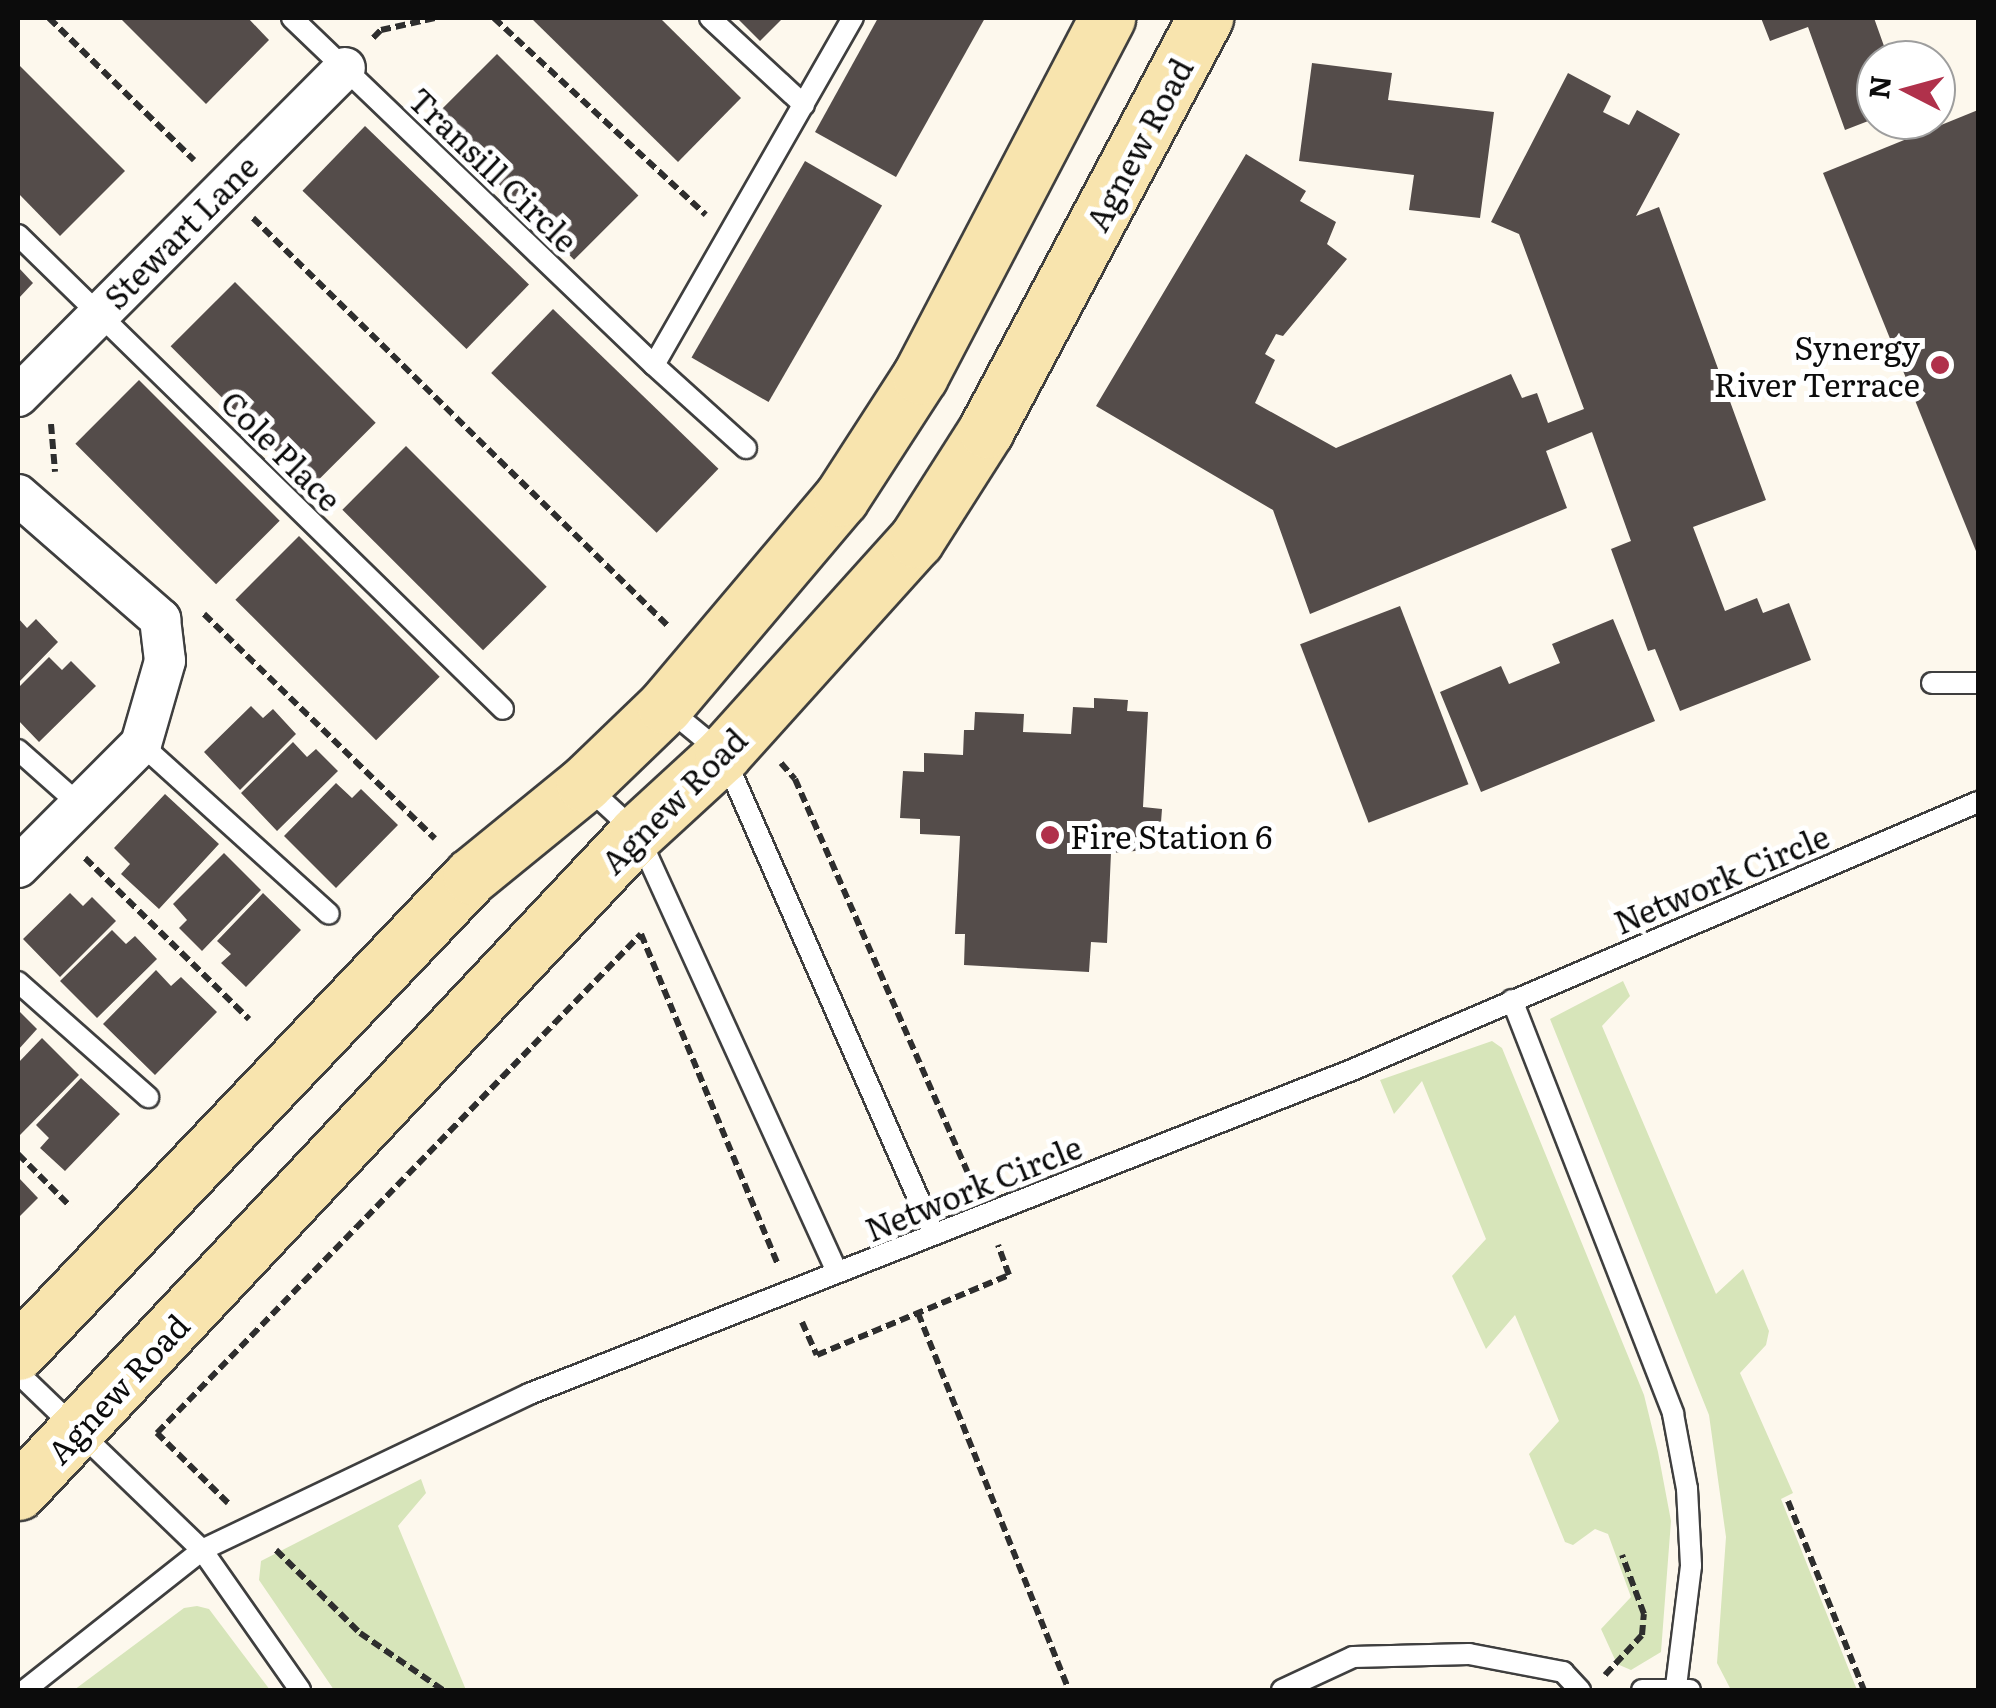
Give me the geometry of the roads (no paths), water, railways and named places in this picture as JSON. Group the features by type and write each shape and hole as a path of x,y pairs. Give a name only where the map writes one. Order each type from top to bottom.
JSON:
{"main road":[{"path":"18,1352 471,876 584,784 665,706 842,498 920,376 1106,18"},
{"name":"Agnew Road","path":"18,1492 637,833 736,739 916,540 986,430 1205,18"}],"street":[{"name":"Stewart Lane","path":"34,407 100,312 345,68"},
{"path":"18,495 160,619 165,661 141,744 18,867"}],"lane":[{"name":"Transill Circle","path":"292,18 654,365 746,448"},
{"path":"710,18 804,105"},
{"path":"654,365 852,18"},
{"name":"Cole Place","path":"18,235 503,710"},
{"path":"1932,682 1978,683"},
{"path":"665,706 736,739 934,1234"},
{"path":"141,744 329,914"},
{"path":"18,750 80,805"},
{"path":"584,784 637,833 838,1272"},
{"name":"Network Circle","path":"26,1690 202,1550 528,1394 986,1214 1512,1000 1978,802"},
{"path":"18,982 148,1097"},
{"path":"1512,1000 1673,1414 1688,1490 1691,1566 1683,1689 1642,1690"},
{"path":"18,1373 202,1550 300,1690"},
{"path":"1282,1690 1352,1657 1470,1654 1563,1672 1589,1686"}],"place":[{"name":"Synergy River Terrace","path":"1940,365"},
{"name":"Fire Station 6","path":"1050,835"}]}
